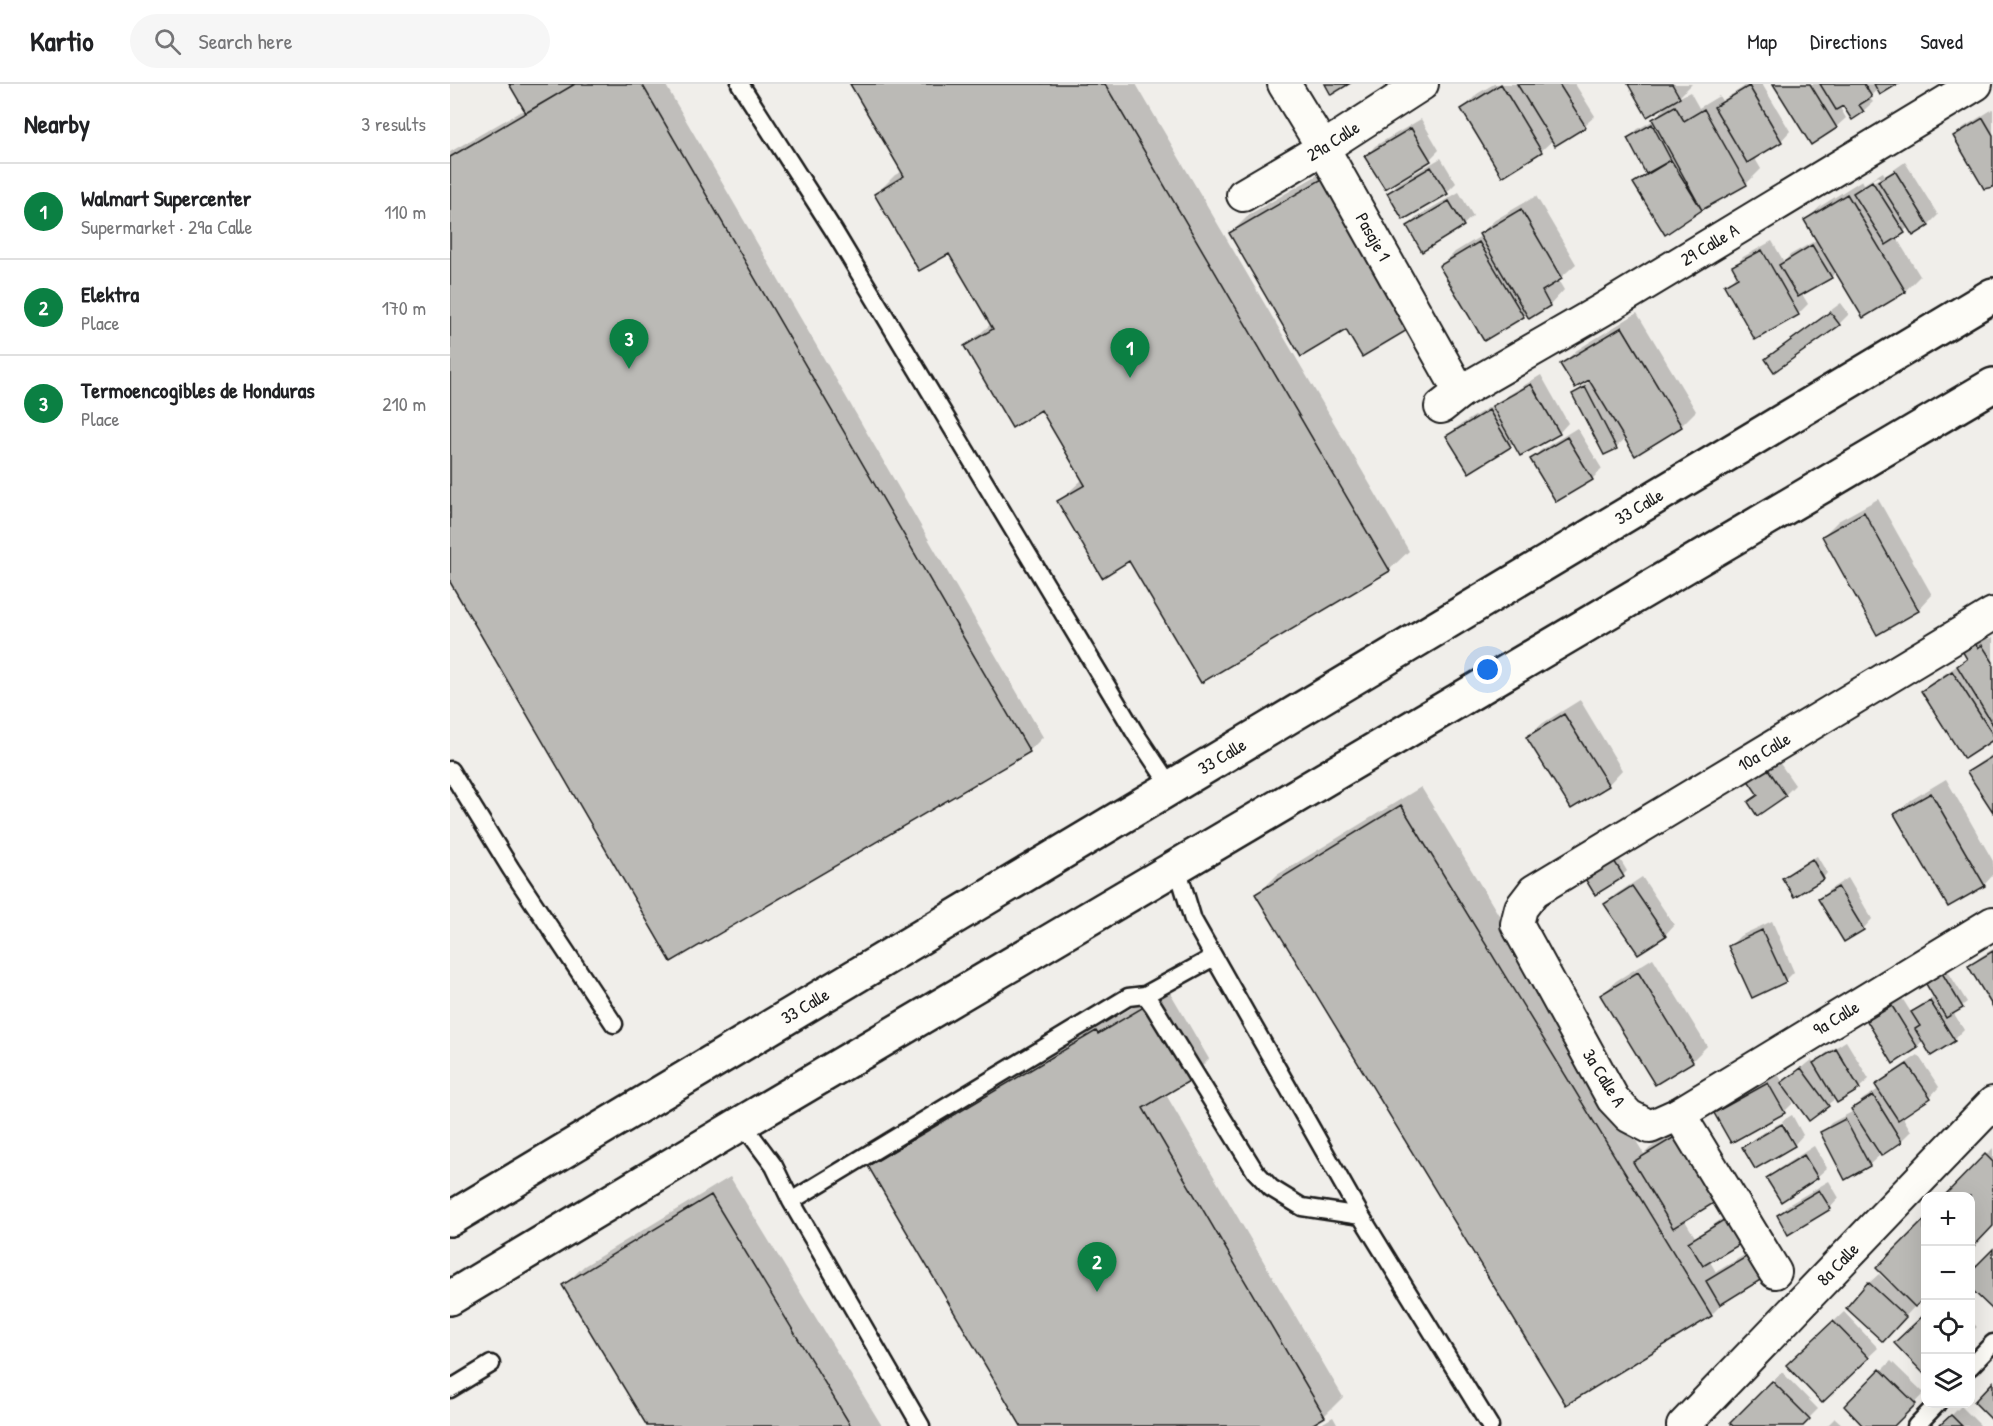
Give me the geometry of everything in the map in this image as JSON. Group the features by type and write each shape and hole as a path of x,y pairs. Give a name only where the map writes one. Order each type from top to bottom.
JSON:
{"main road":[{"name":"33 Calle","path":"450,1219 1993,295"},
{"path":"450,1298 742,1123 1993,385"}],"street":[{"name":"Pasaje 1","path":"1284,84 1323,148 1451,399"},
{"name":"29a Calle","path":"1244,195 1323,148 1422,84"},
{"name":"29 Calle A","path":"1451,399 1976,84"},
{"name":"10a Calle","path":"1534,891 1993,614"},
{"name":"3a Calle A","path":"1534,891 1521,908 1517,924 1613,1099 1629,1116 1650,1127 1679,1114"},
{"name":"9a Calle","path":"1679,1114 1993,923"},
{"name":"8a Calle","path":"1683,1426 1993,1103"},
{"path":"1679,1114 1775,1272"}],"lane":[{"path":"740,84 834,231 1135,733 1171,787"},
{"path":"450,770 511,869 614,1024"},
{"path":"1177,867 1193,920 1361,1216 1490,1426"},
{"path":"790,1201 1128,997 1145,995 1214,957"},
{"path":"1145,995 1255,1171 1271,1188 1302,1207 1361,1216"},
{"path":"742,1123 774,1166 790,1201 921,1426"},
{"path":"1975,1363 1993,1343"},
{"path":"450,1389 490,1364"},
{"path":"1916,1426 1933,1408"}],"building":[{"path":"509,84 575,84 526,113"},
{"path":"575,84 642,84 1030,752 671,962 450,582 450,157"},
{"path":"850,84 1105,84 1390,571 1201,683 1129,561 1102,578 1057,501 1085,485 1041,410 1012,428 964,346 993,329 949,254 919,271 874,194 904,176"},
{"path":"1325,84 1349,84 1331,95"},
{"path":"1501,84 1542,152 1502,177 1461,109"},
{"path":"1517,84 1559,84 1586,127 1555,146"},
{"path":"1628,84 1672,84 1680,98 1647,117"},
{"path":"1773,84 1810,84 1837,128 1811,145"},
{"path":"1820,84 1864,84 1872,97 1859,105 1864,112 1852,120 1843,106 1836,110"},
{"path":"1874,84 1898,84 1880,95"},
{"path":"1749,86 1782,142 1747,163 1714,107"},
{"path":"1675,106 1684,121 1704,109 1747,185 1702,210 1652,119"},
{"path":"1983,118 1993,135 1993,187 1984,189 1953,136"},
{"path":"1652,124 1671,160 1646,174 1627,138"},
{"path":"1411,128 1431,161 1385,189 1364,156"},
{"path":"1671,160 1702,210 1665,235 1633,183"},
{"path":"1431,167 1448,194 1403,220 1387,193"},
{"path":"1895,171 1929,226 1913,236 1878,181"},
{"path":"1322,179 1409,329 1362,357 1346,330 1301,357 1229,233"},
{"path":"1872,181 1905,233 1886,245 1853,193"},
{"path":"1847,194 1906,292 1863,318 1804,220"},
{"path":"1449,201 1464,226 1422,252 1407,226"},
{"path":"1521,209 1562,279 1542,291 1550,306 1529,319 1479,234"},
{"path":"1479,242 1524,317 1484,341 1439,266"},
{"path":"1812,245 1832,278 1798,297 1779,265"},
{"path":"1762,250 1799,315 1755,340 1724,285 1738,277 1732,266"},
{"path":"1830,312 1840,325 1774,372 1765,359"},
{"path":"1622,327 1682,427 1635,456 1589,380 1575,388 1560,364"},
{"path":"1531,384 1560,434 1520,456 1492,406"},
{"path":"1585,387 1617,449 1604,455 1572,394"},
{"path":"1489,410 1511,447 1469,473 1446,436"},
{"path":"1567,437 1593,480 1556,502 1530,459"},
{"path":"1864,512 1919,611 1877,635 1822,536"},
{"path":"1973,639 1978,648 1982,645 1993,662 1993,725 1957,666 1967,659 1960,647"},
{"path":"1952,671 1993,735 1993,740 1964,759 1921,691"},
{"path":"1564,714 1609,786 1571,809 1526,737"},
{"path":"1993,756 1993,812 1967,772"},
{"path":"1764,763 1786,796 1757,816 1748,802 1758,795 1745,776"},
{"path":"1931,793 1985,886 1948,907 1894,814"},
{"path":"1401,805 1712,1316 1566,1405 1255,894"},
{"path":"1613,859 1624,877 1595,895 1584,877"},
{"path":"1812,859 1824,879 1794,897 1782,878"},
{"path":"1632,886 1666,936 1638,954 1604,904"},
{"path":"1838,887 1864,930 1844,942 1818,899"},
{"path":"1762,930 1786,982 1752,998 1728,946"},
{"path":"1993,951 1993,1007 1968,966"},
{"path":"1638,972 1693,1062 1655,1085 1600,995"},
{"path":"1942,973 1963,1008 1946,1018 1926,984"},
{"path":"1930,1001 1955,1041 1931,1056 1915,1029 1920,1026 1911,1012"},
{"path":"1147,1005 1191,1080 1143,1108 1325,1417 1310,1426 1021,1426 868,1166 1096,1031 1098,1034"},
{"path":"1892,1006 1918,1048 1893,1064 1867,1021"},
{"path":"1836,1049 1860,1089 1837,1103 1813,1063"},
{"path":"1907,1064 1931,1098 1898,1120 1875,1085"},
{"path":"1801,1068 1829,1106 1809,1121 1781,1083"},
{"path":"1768,1083 1785,1113 1731,1143 1714,1113"},
{"path":"1873,1095 1902,1142 1881,1156 1851,1109"},
{"path":"1845,1119 1870,1166 1845,1180 1820,1132"},
{"path":"1782,1124 1795,1146 1755,1169 1742,1147"},
{"path":"1678,1135 1717,1201 1673,1228 1633,1162"},
{"path":"1985,1154 1993,1162 1993,1226 1975,1245 1975,1192 1948,1192"},
{"path":"1804,1155 1818,1178 1781,1202 1766,1178"},
{"path":"1819,1190 1831,1209 1788,1235 1777,1215"},
{"path":"711,1195 851,1426 647,1426 562,1285"},
{"path":"1727,1218 1742,1243 1703,1266 1688,1242"},
{"path":"1921,1223 1921,1301 1915,1307 1876,1268"},
{"path":"1993,1249 1993,1310 1975,1293 1975,1267"},
{"path":"1756,1251 1770,1274 1720,1305 1706,1281"},
{"path":"1868,1282 1906,1317 1883,1342 1846,1308"},
{"path":"1921,1318 1921,1371 1894,1343"},
{"path":"1833,1321 1869,1358 1822,1403 1786,1365"},
{"path":"1880,1369 1916,1404 1894,1426 1863,1426 1844,1406"},
{"path":"1772,1381 1810,1419 1803,1426 1733,1426 1730,1423"},
{"path":"1993,1382 1993,1421 1975,1403"},
{"path":"1951,1415 1962,1426 1939,1426"}],"place":[{"name":"Termoencogibles de Honduras","path":"629,369"},
{"name":"Walmart Supercenter","path":"1130,378"},
{"name":"Elektra","path":"1097,1292"}]}
